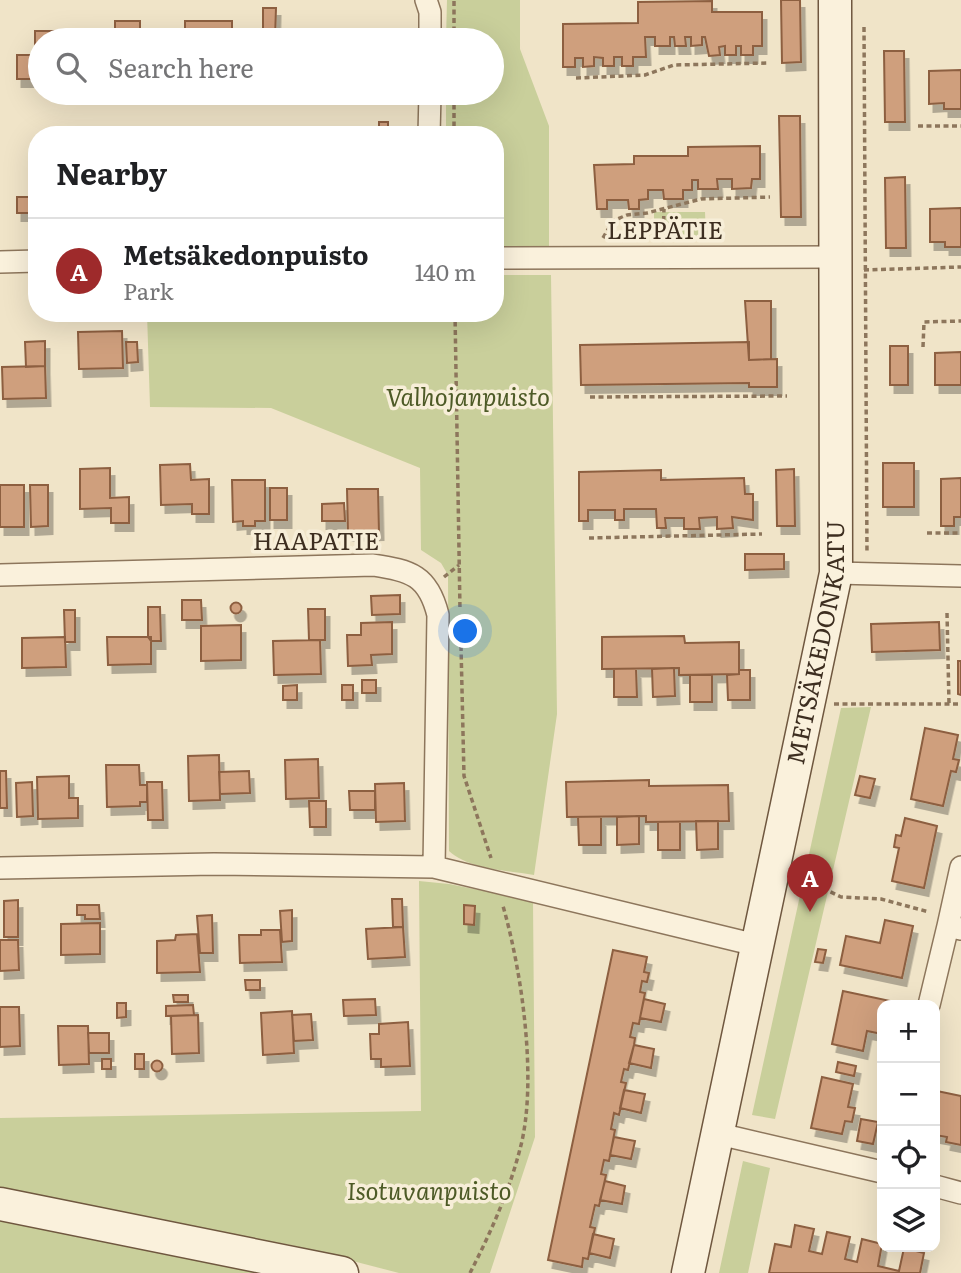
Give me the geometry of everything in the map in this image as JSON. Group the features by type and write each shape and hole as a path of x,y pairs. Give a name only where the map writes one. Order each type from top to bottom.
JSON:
{"street":[{"path":"426,0 430,12 430,28"},
{"name":"METSÄKEDONKATU","path":"688,1273 719,1134 756,945 811,703 836,573 835,0"},
{"path":"429,105 429,126"},
{"name":"LEPPÄTIE","path":"504,258 835,257"},
{"path":"0,262 28,261"},
{"name":"HAAPATIE","path":"0,575 373,565 400,569 421,579 433,596 438,615 434,867"},
{"path":"836,573 961,576"},
{"path":"0,867 214,864 434,867 756,945"},
{"path":"930,1000 953,925 961,867"},
{"path":"719,1134 877,1171"},
{"path":"940,1187 961,1193"},
{"path":"0,1203 342,1273"}],"path":[{"path":"454,0 454,28"},
{"path":"576,78 645,75 674,65 769,63"},
{"path":"454,105 454,126"},
{"path":"918,126 961,126"},
{"path":"594,258 613,220 626,215 701,199 770,197"},
{"path":"663,257 664,209"},
{"path":"864,270 961,267"},
{"path":"923,348 924,322 961,321"},
{"path":"455,322 460,620"},
{"path":"590,397 787,396"},
{"path":"927,533 961,533"},
{"path":"589,538 762,534"},
{"path":"947,613 948,704"},
{"path":"461,634 464,776 484,830 513,946 525,1035 528,1094 521,1148 492,1229 470,1273"},
{"path":"811,703 961,704"},
{"path":"800,877 841,897 881,899 953,925"}],"green space":[{"path":"447,0 520,0 520,49 549,126 549,250 504,250 504,126 446,126 446,105 504,105 504,28 446,28"},
{"path":"654,212 705,212 706,237 654,238"},
{"name":"Valhojanpuisto","path":"504,275 551,275 557,714 534,875 478,866 449,851 448,575 441,563 421,550 420,468 271,408 150,407 147,322 504,322"},
{"path":"871,707 775,1119 752,1115 841,708"},
{"name":"Isotuvanpuisto","path":"419,881 449,884 533,901 535,1137 490,1273 399,1273 291,1245 0,1193 0,1118 421,1111"},
{"path":"743,1161 770,1168 748,1273 719,1273"},
{"path":"0,1216 277,1273 0,1273"}],"building":[{"path":"781,0 800,0 801,62 782,63"},
{"path":"712,1 712,12 762,12 762,46 753,46 753,55 741,55 741,46 736,46 736,55 725,55 725,46 719,47 720,55 709,56 705,37 702,37 702,45 691,46 691,37 685,37 686,46 675,46 674,37 670,37 670,46 655,46 655,37 645,37 646,57 633,57 633,66 622,66 622,57 614,57 614,66 603,66 603,58 594,57 594,66 583,67 583,58 575,58 575,67 563,67 563,24 638,23 638,2"},
{"path":"263,8 276,8 275,28 263,28"},
{"path":"115,21 140,21 140,28 115,28"},
{"path":"185,21 232,21 232,28 185,28"},
{"path":"884,51 904,51 905,122 885,122"},
{"path":"17,55 28,55 28,79 17,79"},
{"path":"961,70 961,109 944,109 944,103 929,104 929,71"},
{"path":"779,116 800,116 801,217 781,217"},
{"path":"379,122 388,122 388,126 379,126"},
{"path":"760,146 760,179 752,179 751,188 732,189 732,179 717,179 718,189 698,189 698,180 692,180 692,190 683,190 683,199 664,199 663,190 648,190 648,199 639,200 639,209 629,209 628,200 607,200 607,209 597,209 594,165 634,164 634,156 688,156 688,147"},
{"path":"905,177 906,248 886,248 885,178"},
{"path":"17,197 28,197 28,213 17,213"},
{"path":"961,208 961,247 945,247 945,242 930,242 930,209"},
{"path":"745,301 771,301 771,359 749,360"},
{"path":"122,331 123,368 79,369 78,332"},
{"path":"45,341 45,366 26,367 25,342"},
{"path":"126,342 137,342 138,362 127,363"},
{"path":"749,342 749,360 777,359 777,387 749,387 749,383 581,385 580,345"},
{"path":"890,346 908,346 908,385 890,385"},
{"path":"961,352 961,385 935,385 935,353"},
{"path":"45,366 46,398 3,399 2,367"},
{"path":"883,463 914,463 914,507 883,507"},
{"path":"190,464 191,480 209,479 209,514 192,514 192,504 161,505 160,465"},
{"path":"110,468 110,498 129,497 129,523 111,523 111,508 80,509 80,469"},
{"path":"794,469 795,526 777,526 776,470"},
{"path":"661,470 661,480 744,478 745,494 753,494 753,520 732,517 733,528 717,529 717,517 699,518 700,529 684,529 684,518 665,518 666,528 657,528 656,509 624,509 624,520 615,520 615,510 588,510 588,521 579,521 579,472"},
{"path":"961,478 961,517 954,517 954,526 941,526 941,479"},
{"path":"232,480 265,480 265,521 255,521 255,526 243,526 243,521 233,522"},
{"path":"0,485 24,485 24,527 0,527"},
{"path":"30,485 48,485 48,526 31,527"},
{"path":"270,488 287,488 287,520 270,520"},
{"path":"347,489 378,489 379,532 348,533"},
{"path":"344,503 345,521 322,521 322,504"},
{"path":"745,554 784,554 784,569 745,570"},
{"path":"400,595 400,614 372,615 371,596"},
{"path":"182,600 201,600 202,620 182,620"},
{"path":"236,603 240,604 240,612 236,613 232,612 231,608 232,604"},
{"path":"148,607 160,607 161,641 151,641 148,637"},
{"path":"308,609 325,609 325,640 309,640"},
{"path":"64,610 75,610 75,642 65,642"},
{"path":"392,622 392,654 371,655 372,665 348,666 347,635 361,635 361,623"},
{"path":"939,622 940,650 872,652 871,624"},
{"path":"241,625 241,660 201,661 201,626"},
{"path":"684,636 685,643 739,642 739,674 679,675 679,668 602,669 602,637"},
{"path":"65,637 66,667 22,668 22,638"},
{"path":"107,637 151,637 151,664 108,665"},
{"path":"320,640 321,674 274,675 273,641"},
{"path":"958,661 961,661 961,695 958,694"},
{"path":"674,668 675,696 653,697 652,669"},
{"path":"614,669 636,669 637,697 614,697"},
{"path":"739,670 750,670 750,700 728,700 727,675 739,674"},
{"path":"690,675 712,675 712,702 690,702"},
{"path":"362,680 376,680 376,693 362,693"},
{"path":"297,685 297,700 283,700 283,686"},
{"path":"342,685 353,685 353,700 342,700"},
{"path":"925,728 958,735 953,759 959,760 956,772 951,771 943,806 911,799"},
{"path":"219,755 220,800 189,801 188,756"},
{"path":"318,759 319,798 286,799 285,760"},
{"path":"106,765 139,765 140,785 147,785 147,802 140,802 140,806 107,807"},
{"path":"0,771 6,771 7,808 0,808"},
{"path":"249,771 250,793 220,794 219,772"},
{"path":"69,776 69,798 78,798 78,818 38,819 37,777"},
{"path":"860,776 875,779 870,798 855,795"},
{"path":"649,780 649,786 728,785 729,821 646,822 646,816 567,817 566,782"},
{"path":"32,782 33,816 17,817 16,783"},
{"path":"147,782 162,782 163,820 148,820"},
{"path":"404,783 405,821 376,822 375,784"},
{"path":"349,791 375,791 375,810 350,810"},
{"path":"309,801 326,801 326,827 310,827"},
{"path":"639,816 639,844 617,845 617,817"},
{"path":"578,817 601,817 601,845 579,845"},
{"path":"905,818 937,826 924,888 892,881 899,848 894,847 896,835 901,836"},
{"path":"696,821 718,821 718,849 697,850"},
{"path":"658,822 680,822 680,850 658,850"},
{"path":"392,899 402,899 403,927 393,927"},
{"path":"18,900 18,937 4,937 4,901"},
{"path":"77,905 99,905 100,919 85,919 85,915 77,915"},
{"path":"464,905 475,906 474,925 464,924"},
{"path":"292,910 292,941 282,942 280,911"},
{"path":"212,915 213,953 200,953 197,916"},
{"path":"885,920 913,926 902,978 840,965 846,936 880,943"},
{"path":"100,923 100,954 61,955 61,924"},
{"path":"403,927 405,957 368,959 366,929"},
{"path":"261,930 280,930 282,962 240,963 239,935 261,935"},
{"path":"197,934 200,972 157,973 157,941 175,940 176,935"},
{"path":"0,940 18,940 19,970 0,971"},
{"path":"818,949 826,950 823,963 815,962"},
{"path":"613,950 647,957 644,972 649,973 647,982 642,981 640,992 645,993 639,1024 633,1023 630,1037 635,1038 634,1045 628,1070 624,1069 621,1082 626,1083 619,1115 614,1113 611,1129 615,1130 609,1161 604,1160 601,1174 606,1175 599,1206 595,1205 590,1227 595,1228 588,1259 583,1258 582,1267 548,1260"},
{"path":"245,980 260,980 260,990 246,990"},
{"path":"843,991 886,1000 877,1000 877,1033 867,1031 863,1051 832,1044"},
{"path":"173,995 188,995 188,1002 174,1002"},
{"path":"375,999 376,1015 344,1016 343,1000"},
{"path":"644,999 665,1004 661,1022 640,1018"},
{"path":"117,1003 126,1003 126,1017 117,1018"},
{"path":"193,1005 194,1015 166,1016 166,1006"},
{"path":"0,1007 19,1007 20,1046 0,1047"},
{"path":"292,1011 294,1053 263,1055 261,1013"},
{"path":"311,1014 313,1040 294,1041 292,1015"},
{"path":"198,1015 199,1053 172,1054 171,1016"},
{"path":"408,1022 410,1066 381,1067 381,1059 371,1059 370,1034 379,1034 379,1024"},
{"path":"58,1026 88,1026 89,1064 59,1065"},
{"path":"88,1033 109,1033 109,1053 89,1053"},
{"path":"634,1045 654,1049 651,1068 629,1063"},
{"path":"135,1054 144,1054 144,1069 135,1069"},
{"path":"102,1059 111,1059 111,1069 102,1069"},
{"path":"157,1061 161,1062 161,1070 157,1071 153,1070 152,1066 153,1062"},
{"path":"838,1062 856,1066 854,1076 836,1072"},
{"path":"822,1077 853,1084 848,1107 855,1108 852,1122 845,1121 842,1134 811,1128"},
{"path":"624,1090 645,1094 641,1113 620,1108"},
{"path":"940,1092 961,1096 961,1145 946,1142 947,1137 940,1136"},
{"path":"861,1119 877,1122 873,1144 857,1141"},
{"path":"614,1137 635,1141 631,1159 610,1155"},
{"path":"605,1181 625,1186 622,1204 600,1200"},
{"path":"795,1225 814,1229 809,1251 822,1254 827,1232 850,1237 845,1259 857,1262 862,1239 877,1243 877,1252 881,1252 878,1266 899,1271 903,1252 924,1253 920,1273 769,1273 775,1244 791,1247"},
{"path":"593,1234 614,1239 610,1258 589,1253"}],"place":[{"name":"Metsäkedonpuisto","path":"810,912"}]}
